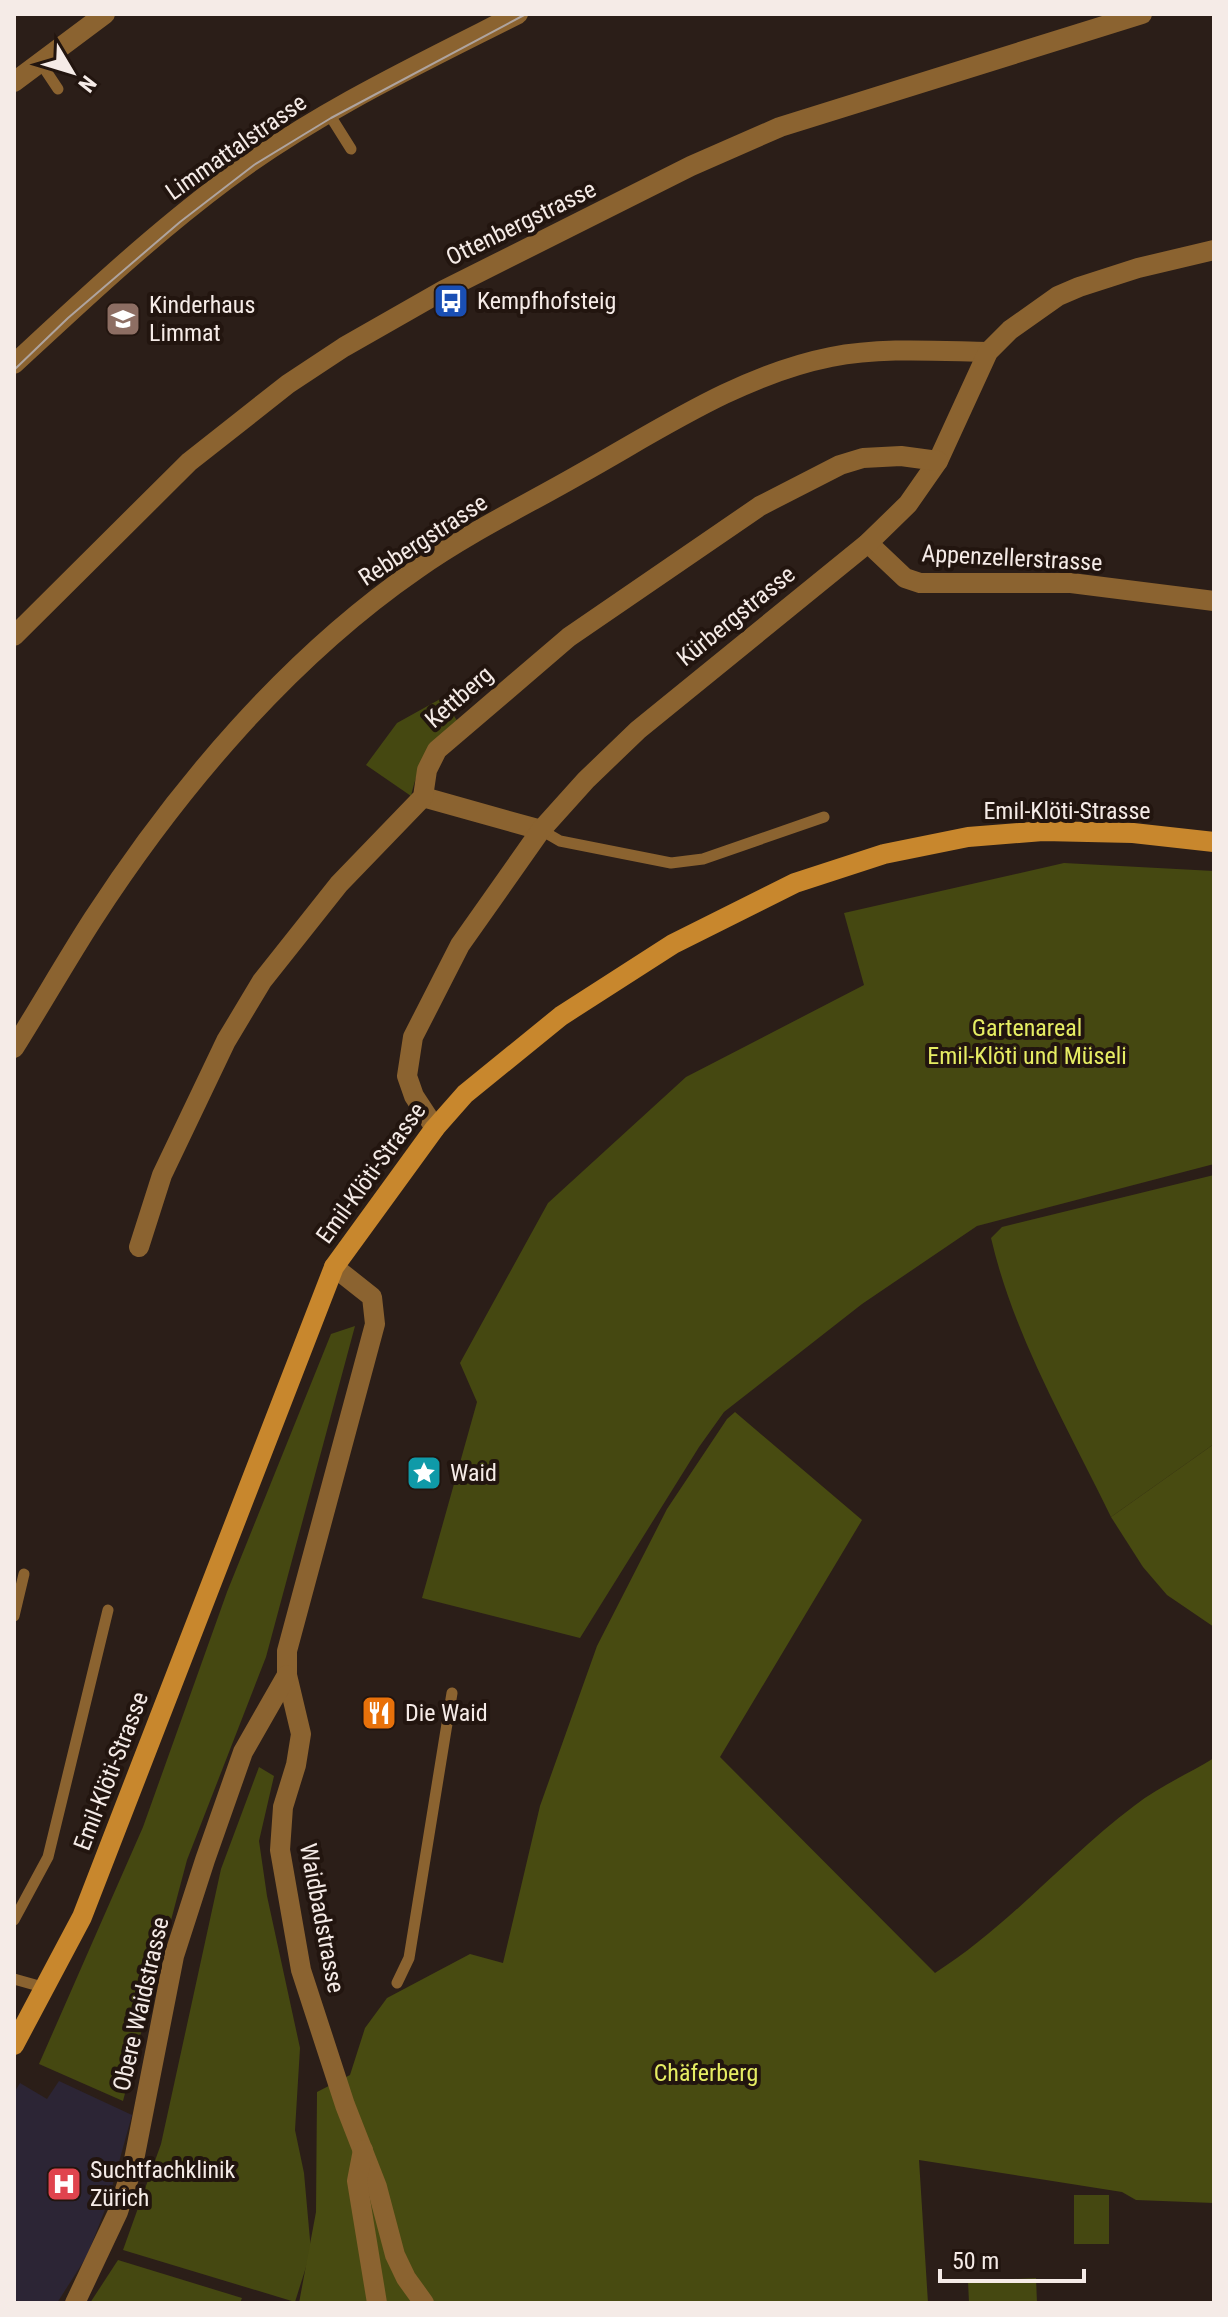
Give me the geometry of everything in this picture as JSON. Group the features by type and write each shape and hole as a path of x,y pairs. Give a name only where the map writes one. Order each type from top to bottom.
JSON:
{"street":[{"path":"14,82 105,14"},
{"name":"Limmattalstrasse","path":"14,364 146,246 227,179 285,139 329,114 518,14"},
{"name":"Ottenbergstrasse","path":"14,636 189,462 288,384 344,347 444,290 756,136 1142,14"},
{"name":"Kürbergstrasse","path":"435,1128 414,1096 407,1076 413,1037 460,945 541,830 586,780 638,730 868,543 908,504 938,461 988,352 1024,318 1069,292 1138,268 1214,250"},
{"name":"Rebbergstrasse","path":"14,1048 99,910 189,786 259,705 367,606 419,567 728,392 796,366 833,357 880,352 988,352"},
{"name":"Kettberg","path":"139,1247 162,1175 226,1041 262,981 339,884 423,797 427,770 437,750 569,637 760,506 840,465 863,458 901,456 938,461"},
{"name":"Appenzellerstrasse","path":"868,543 905,578 920,583 1059,582 1214,601"},
{"path":"423,797 541,830"},
{"name":"Emil-Klöti-Strasse","path":"14,2045 82,1917 334,1267 435,1128 465,1094 561,1016 673,944 795,883 884,854 968,837 1043,831 1133,833 1214,842"},
{"name":"Waidbadstrasse","path":"334,1267 372,1297 375,1324 287,1651 287,1675 301,1734 280,1828 282,1874 305,1987 377,2187 395,2255 406,2278 424,2303"},
{"name":"Obere Waidstrasse","path":"75,2303 118,2212 133,2165 174,1956 205,1860 243,1752 287,1675"},
{"path":"363,2150 357,2181 377,2303"}],"lane":[{"path":"40,62 58,89"},
{"path":"329,114 351,149"},
{"path":"541,830 560,841 671,863 703,859 824,817"},
{"path":"14,1616 24,1574"},
{"path":"14,1920 48,1857 108,1610"},
{"path":"397,1983 409,1958 452,1693"},
{"path":"14,1979 46,1988"}],"shaded area":[{"name":"Suchtfachklinik Zürich","path":"59,2081 132,2115 108,2202 87,2256 57,2303 14,2303 14,2093 20,2083 47,2099"}],"green space":[{"path":"442,698 458,722 427,754 411,796 366,765 397,723"},
{"name":"Gartenareal Emil-Klöti und Müseli","path":"1064,863 1214,871 1214,1164 977,1226 862,1304 724,1412 580,1638 422,1598 477,1402 460,1363 548,1203 686,1077 864,985 844,913"},
{"path":"1214,1175 1214,1444 1111,1517 1027,1346 991,1238 1002,1227"},
{"path":"355,1326 266,1657 187,1860 123,2101 39,2064 143,1827 227,1592 331,1334"},
{"name":"Chäferberg","path":"735,1412 862,1520 720,1757 935,1973 988,1934 1134,1806 1214,1758 1214,2203 1136,2200 1122,2192 919,2160 928,2303 299,2303 316,2212 317,2092 350,2075 365,2028 387,1998 470,1954 503,1963 540,1806 597,1646 667,1509 727,1419"},
{"path":"1214,1444 1214,1627 1167,1595 1143,1567 1111,1517"},
{"path":"259,1767 274,1776 259,1841 267,1896 300,2048 295,2130 304,2173 311,2251 295,2302 123,2250 161,2144 221,1869"},
{"path":"1074,2195 1109,2195 1109,2244 1074,2244"},
{"path":"118,2260 242,2298 240,2303 90,2303"},
{"path":"1036,2278 1037,2303 969,2303 968,2281"}],"tram line":[{"path":"14,370 68,318 180,222 254,165 331,118 526,14"}],"place":[{"name":"Kempfhofsteig","path":"451,301"},
{"name":"Kinderhaus Limmat","path":"123,319"},
{"name":"Waid","path":"424,1473"},
{"name":"Die Waid","path":"379,1713"},
{"name":"Suchtfachklinik Zürich","path":"64,2184"}]}
